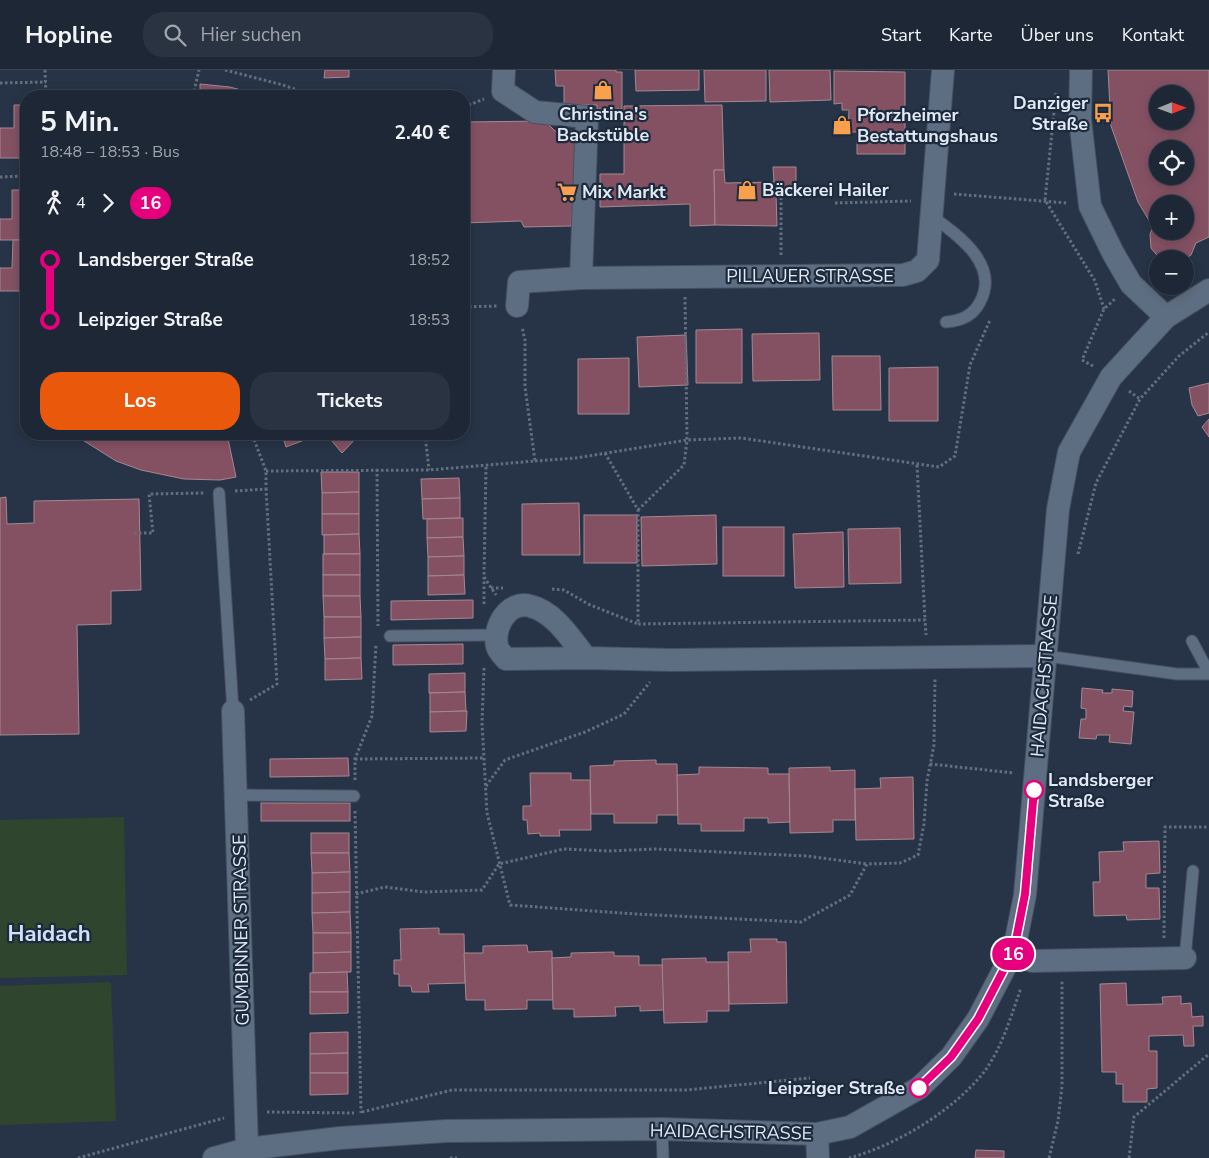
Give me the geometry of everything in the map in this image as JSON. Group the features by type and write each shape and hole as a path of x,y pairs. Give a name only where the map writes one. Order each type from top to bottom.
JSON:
{"street":[{"name":"PILLAUER STRASSE","path":"517,306 519,282 581,278 903,275 917,271 928,260 933,217 943,70"},
{"path":"1081,70 1080,119 1090,206 1113,253 1131,284 1166,317"},
{"path":"504,81 535,112 587,117 581,278"},
{"name":"HAIDACHSTRASSE","path":"214,1158 248,1149 340,1138 446,1131 662,1130 816,1134 850,1127 919,1088 951,1057 978,1019 1014,950 1025,894 1058,509 1069,452 1111,377 1166,317 1209,290"},
{"path":"586,658 560,626 540,609 528,605 518,605 506,612 497,635 497,648 506,659 670,660 1046,656"},
{"name":"GUMBINNER STRASSE","path":"233,711 238,795 248,1149"},
{"path":"1014,950 1032,961 1174,959"},
{"path":"816,1134 818,1158"}],"lane":[{"path":"933,217 964,239 979,260 986,281 984,294 977,308 958,321 946,322"},
{"path":"219,493 233,711"},
{"path":"390,636 497,635"},
{"path":"1046,656 1177,674 1209,674 1192,641"},
{"path":"238,795 354,796"},
{"path":"1174,959 1193,871"},
{"path":"662,1130 662,1158"}],"path":[{"path":"45,70 46,90"},
{"path":"194,90 199,70"},
{"path":"225,70 297,90"},
{"path":"0,83 46,82"},
{"path":"0,177 20,176"},
{"path":"934,189 957,195 1045,200 1090,206"},
{"path":"780,276 781,194"},
{"path":"835,203 909,201"},
{"path":"638,510 684,465 687,440 685,277"},
{"path":"1131,284 1104,309 1082,360 1111,377 1140,399"},
{"path":"470,307 517,306 525,340 526,387 535,461"},
{"path":"266,471 429,470 486,467 605,453 687,440 741,438 939,467 955,456 970,365 992,315"},
{"path":"426,440 429,470"},
{"path":"605,453 638,510 638,624 925,620"},
{"path":"356,894 385,887 424,892 482,890 500,864 564,850 655,849 789,854 867,864 900,863 918,855 934,745 933,656 925,620 917,465"},
{"path":"486,467 484,577 506,612"},
{"path":"233,711 277,684 266,489"},
{"path":"506,659 484,656 482,723 487,813 510,905 636,914 801,922 850,895 867,864"},
{"path":"486,787 505,760 585,732 624,714 670,660"},
{"path":"356,759 484,758"},
{"path":"930,764 1035,775"},
{"path":"1174,959 1165,827 1209,826"},
{"path":"1049,1158 1058,1121 1062,1086 1062,960"},
{"path":"1129,1158 1134,1117 1209,1054"},
{"path":"78,1158 246,1112 361,1113 452,1090 686,1090 810,1078"},
{"path":"450,1158 457,1158"}],"green space":[{"path":"124,817 127,975 0,978 0,820"},
{"path":"111,982 116,1121 0,1125 0,986"}],"building":[{"path":"325,70 349,70 349,77 324,78"},
{"path":"555,70 616,70 616,72 622,72 622,109 597,109 597,105 564,105 564,86 556,86"},
{"path":"635,70 699,70 699,90 636,91"},
{"path":"704,70 766,70 766,101 705,102"},
{"path":"769,70 830,70 831,100 770,102"},
{"path":"1108,70 1209,70 1209,237 1196,243 1193,250 1153,250 1150,240 1194,240 1194,195 1149,195 1149,220 1138,202 1111,126"},
{"path":"834,71 905,72 905,154 857,154 857,132 848,132 849,110 842,110 842,103 834,104"},
{"path":"200,84 241,90 200,90"},
{"path":"14,105 20,105 20,158 0,158 0,128 14,128"},
{"path":"722,105 724,170 714,170 715,225 690,226 690,204 600,207 600,174 624,174 624,106"},
{"path":"545,121 555,131 580,131 571,226 524,227 521,221 470,223 470,122"},
{"path":"773,167 796,167 796,193 776,193 777,226 715,225 714,170 724,170 725,183 774,182"},
{"path":"12,190 20,190 20,240 0,240 0,219 12,219"},
{"path":"13,240 20,240 20,291 0,291 0,268 12,268"},
{"path":"742,329 742,383 696,383 696,330"},
{"path":"819,333 820,380 753,381 752,334"},
{"path":"686,335 688,385 639,387 637,337"},
{"path":"832,356 880,356 881,410 833,410"},
{"path":"629,358 629,414 578,414 578,359"},
{"path":"938,367 938,421 889,421 889,368"},
{"path":"1209,383 1209,413 1198,416 1192,405 1189,388"},
{"path":"1209,419 1209,437 1202,427"},
{"path":"83,440 228,440 236,477 220,480 184,479 141,470 116,461"},
{"path":"284,440 304,440 286,447"},
{"path":"331,440 354,440 342,453"},
{"path":"321,472 359,472 359,492 322,493"},
{"path":"459,478 460,498 422,499 421,479"},
{"path":"359,492 359,514 322,514 322,493"},
{"path":"6,497 7,524 34,523 34,501 139,499 141,590 111,591 111,624 77,625 79,734 0,735 0,498"},
{"path":"460,498 460,518 423,519 422,499"},
{"path":"579,503 580,555 522,555 522,504"},
{"path":"322,514 359,514 359,534 322,535"},
{"path":"584,515 637,515 637,563 584,563"},
{"path":"716,515 717,564 642,566 641,517"},
{"path":"463,518 463,537 427,538 427,519"},
{"path":"723,527 784,527 784,576 723,576"},
{"path":"900,528 901,583 849,584 848,529"},
{"path":"843,532 844,587 795,588 793,534"},
{"path":"359,534 360,554 324,554 324,535"},
{"path":"463,537 464,556 428,557 427,538"},
{"path":"323,554 360,554 360,575 323,575"},
{"path":"464,556 464,575 428,576 428,557"},
{"path":"323,575 360,575 360,596 323,596"},
{"path":"464,575 465,594 428,595 428,576"},
{"path":"323,596 360,596 361,617 324,617"},
{"path":"473,600 473,618 391,620 391,601"},
{"path":"324,617 361,617 361,637 324,638"},
{"path":"361,637 361,658 325,659 324,638"},
{"path":"463,644 463,664 393,665 393,645"},
{"path":"361,658 362,679 325,680 325,659"},
{"path":"465,673 465,692 429,693 429,674"},
{"path":"1082,688 1103,690 1102,693 1112,693 1112,689 1133,691 1132,707 1124,706 1123,711 1134,712 1131,744 1109,742 1110,735 1097,735 1096,739 1079,738 1081,719 1086,719 1086,709 1081,708"},
{"path":"465,692 466,711 430,712 430,693"},
{"path":"467,711 466,731 430,732 430,712"},
{"path":"348,758 349,776 270,777 270,759"},
{"path":"656,760 656,764 677,764 678,815 657,815 657,823 614,823 614,814 591,814 590,766 614,765 614,761"},
{"path":"699,767 768,768 768,774 789,774 790,822 768,823 768,818 744,818 744,831 701,831 701,824 678,824 677,775 699,774"},
{"path":"830,767 830,771 855,770 855,820 833,820 833,832 790,833 789,768"},
{"path":"530,773 571,773 571,780 590,780 591,830 559,830 560,836 540,836 540,833 528,834 527,820 523,820 523,806 531,806"},
{"path":"913,777 914,839 856,840 855,789 881,788 880,778"},
{"path":"261,803 350,803 350,821 261,821"},
{"path":"311,833 349,833 349,853 311,853"},
{"path":"1159,841 1160,873 1146,874 1146,888 1159,888 1160,919 1127,920 1126,915 1094,916 1093,882 1100,882 1099,852 1124,851 1123,842"},
{"path":"311,853 349,853 350,872 312,873"},
{"path":"350,872 350,892 312,893 312,873"},
{"path":"350,892 350,912 312,913 312,893"},
{"path":"350,912 351,933 313,933 312,913"},
{"path":"439,928 439,934 464,934 465,983 428,984 429,992 412,992 411,986 399,986 399,974 394,974 394,960 401,960 400,929"},
{"path":"313,933 351,933 351,952 313,953"},
{"path":"750,939 777,939 777,942 786,942 787,1003 729,1004 728,952 751,952"},
{"path":"527,945 528,952 552,951 553,1000 527,1000 527,1009 485,1010 485,1000 466,1000 464,953 483,953 483,946"},
{"path":"351,952 351,972 313,973 313,953"},
{"path":"614,952 614,956 639,956 639,965 663,965 664,1010 640,1011 640,1006 615,1007 616,1016 574,1017 574,1009 553,1009 552,958 571,957 571,953"},
{"path":"706,958 706,962 728,962 729,1011 707,1011 707,1022 664,1023 662,959"},
{"path":"347,972 348,992 310,992 310,973"},
{"path":"1126,983 1127,1005 1163,1004 1162,997 1181,996 1181,1004 1191,1003 1192,1017 1203,1016 1203,1026 1193,1026 1194,1046 1184,1046 1183,1035 1149,1036 1149,1051 1157,1051 1157,1088 1147,1089 1147,1102 1123,1102 1123,1084 1116,1084 1116,1072 1102,1072 1100,984"},
{"path":"310,992 348,992 348,1013 310,1014"},
{"path":"348,1032 348,1053 310,1054 310,1033"},
{"path":"348,1053 348,1073 310,1073 310,1054"},
{"path":"310,1073 348,1073 348,1094 310,1095"},
{"path":"976,1150 1004,1151 1004,1158 975,1158"}],"bus line":[{"name":"16","path":"919,1088 951,1057 978,1019 1014,950 1025,894 1034,790"}],"place":[{"name":"Christina's Backstüble","path":"603,90"},
{"name":"Danziger Straße","path":"1103,113"},
{"name":"Pforzheimer Bestattungshaus","path":"842,125"},
{"name":"Bäckerei Hailer","path":"747,190"},
{"name":"Mix Markt","path":"567,192"},
{"name":"Landsberger Straße","path":"1034,790"},
{"name":"Leipziger Straße","path":"919,1088"}],"district":[{"name":"Haidach","path":"49,933"}]}
